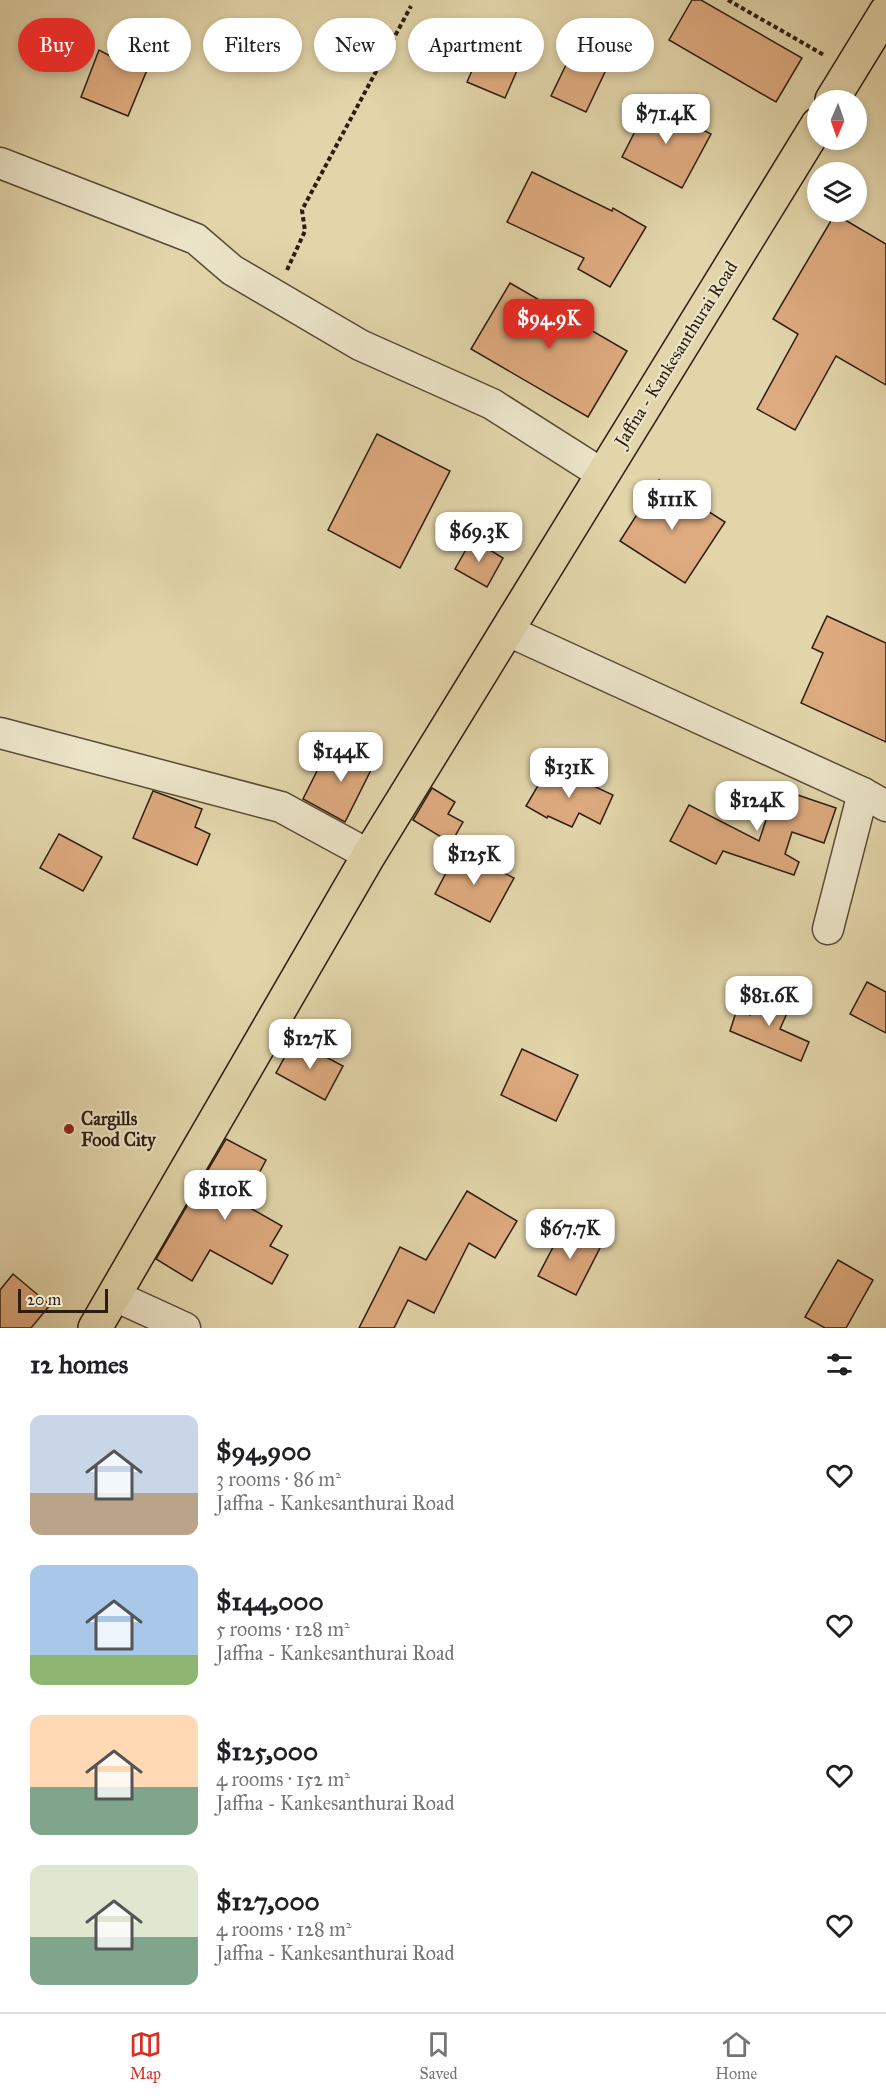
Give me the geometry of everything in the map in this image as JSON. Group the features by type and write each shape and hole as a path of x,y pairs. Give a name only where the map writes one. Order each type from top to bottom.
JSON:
{"main road":[{"path":"838,90 886,12"},
{"name":"Jaffna - Kankesanthurai Road","path":"96,1328 369,855 807,142"}],"street":[{"path":"0,163 196,239 232,270 360,345 492,404 602,474"},
{"path":"506,630 875,800 828,929"},
{"path":"0,733 281,807 369,855"},
{"path":"113,1295 185,1328"}],"path":[{"path":"728,0 850,71"},
{"path":"275,295 305,231 302,210 411,6"}],"building":[{"path":"692,0 701,0 802,58 776,102 669,40"},
{"path":"99,50 107,54 107,72 146,72 128,116 81,97 91,72 95,72 95,60"},
{"path":"471,72 516,72 505,98 467,82"},
{"path":"563,72 605,72 586,112 551,96"},
{"path":"650,102 711,134 682,188 622,157"},
{"path":"532,172 612,211 613,208 646,227 610,287 578,269 584,258 507,222"},
{"path":"830,222 849,222 886,244 886,385 836,356 795,430 757,409 798,334 773,319"},
{"path":"510,283 627,351 588,417 471,349"},
{"path":"377,434 450,471 400,568 328,530"},
{"path":"659,480 725,522 685,583 620,541"},
{"path":"472,539 503,558 487,587 455,569"},
{"path":"827,616 886,643 886,742 801,703 823,653 812,648"},
{"path":"351,743 378,756 345,822 303,799 321,763 338,771"},
{"path":"555,768 613,795 600,824 579,813 572,827 548,816 547,818 526,806 543,777 549,780"},
{"path":"432,788 455,802 448,814 463,822 451,843 413,820"},
{"path":"777,788 836,808 824,843 792,832 785,854 799,862 794,875 723,851 716,864 670,841 689,805 759,841"},
{"path":"153,791 202,809 195,827 210,834 197,865 133,838"},
{"path":"59,834 102,857 83,891 40,868"},
{"path":"458,850 514,878 490,922 435,894"},
{"path":"867,982 886,992 886,1033 850,1014"},
{"path":"760,992 791,1004 780,1029 809,1042 801,1061 730,1031 737,1009 750,1015"},
{"path":"294,1040 343,1066 325,1100 276,1073"},
{"path":"522,1049 578,1075 556,1121 501,1095"},
{"path":"226,1139 266,1160 243,1204 282,1226 270,1246 288,1255 272,1284 210,1250 192,1281 156,1259"},
{"path":"467,1191 517,1221 495,1258 469,1243 434,1313 408,1300 394,1328 359,1328 400,1247 426,1260"},
{"path":"565,1224 602,1244 576,1295 538,1276"},
{"path":"838,1260 873,1280 846,1328 825,1328 805,1317"},
{"path":"13,1274 50,1305 31,1328 0,1328 0,1290"}],"place":[{"name":"Cargills Food City","path":"69,1129"}]}
